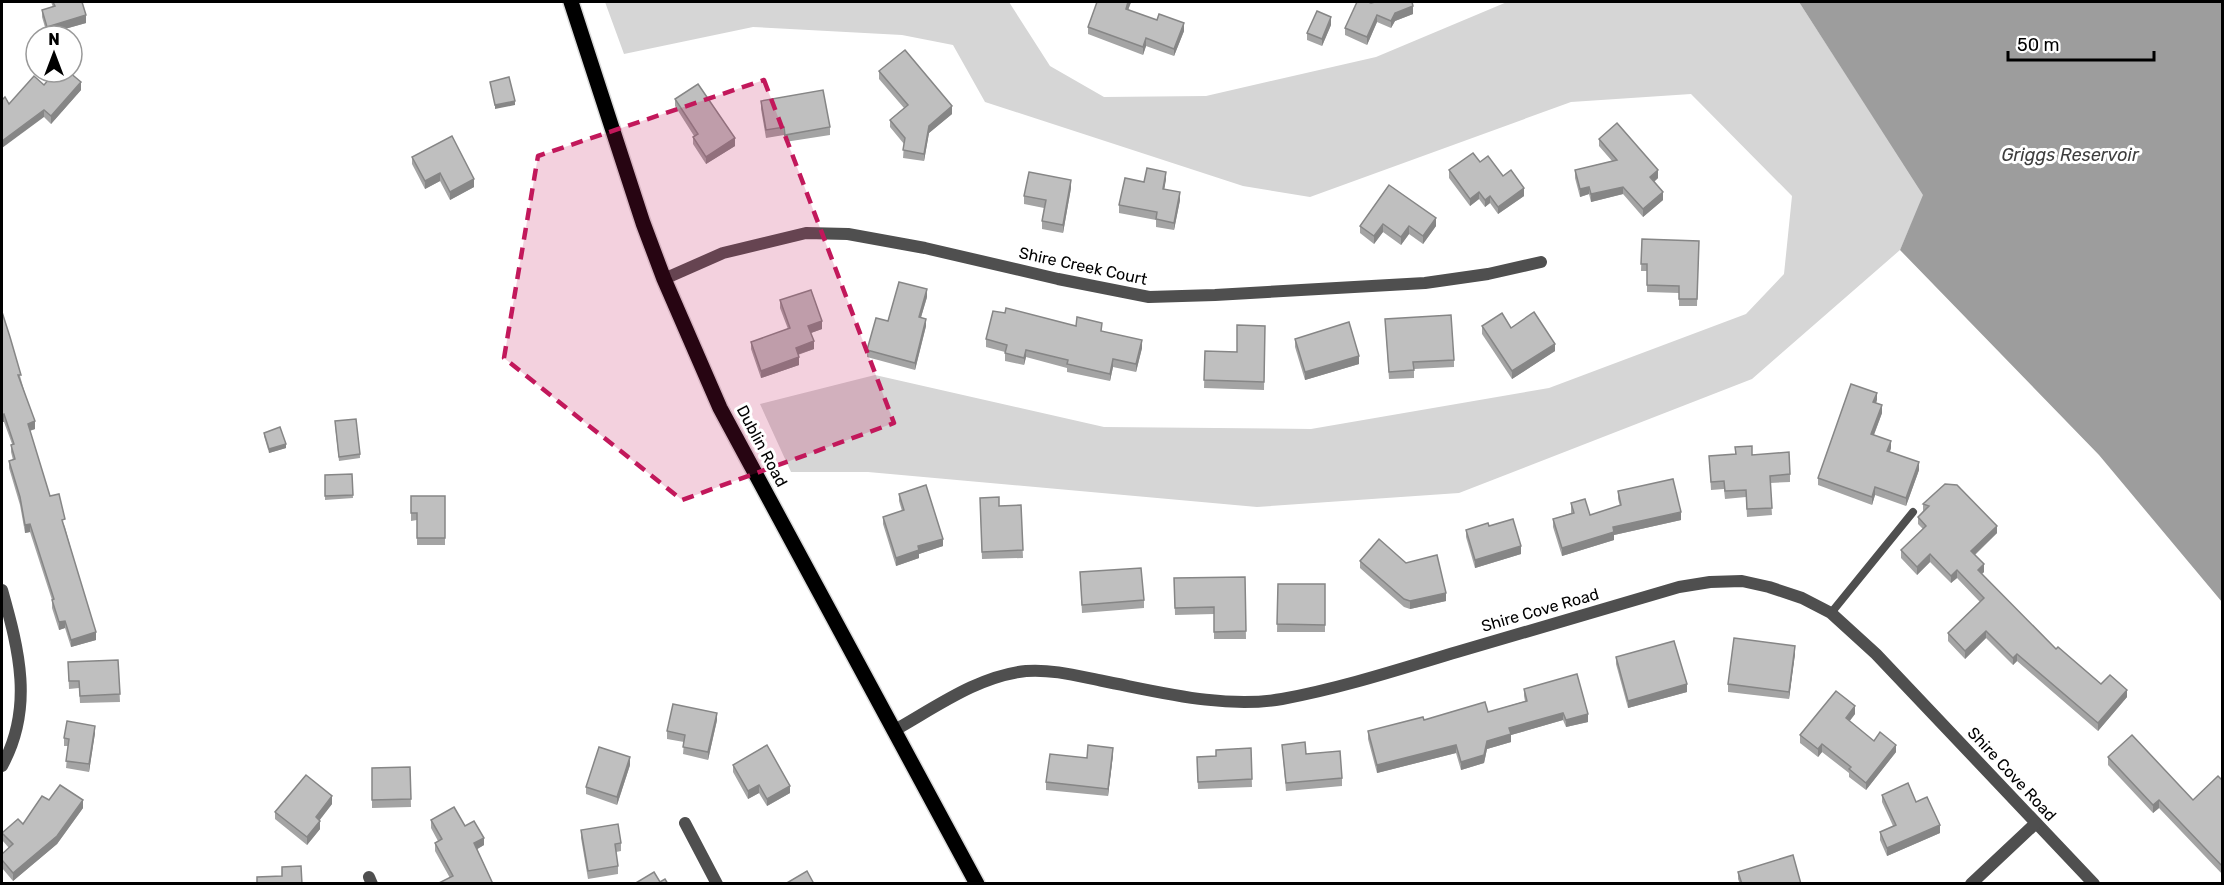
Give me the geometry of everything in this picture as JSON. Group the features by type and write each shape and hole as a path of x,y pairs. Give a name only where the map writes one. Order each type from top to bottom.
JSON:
{"main road":[{"name":"Dublin Road","path":"571,2 643,224 664,279 720,408 977,884"}],"street":[{"name":"Shire Creek Court","path":"664,279 723,253 806,233 848,234 926,248 1058,279 1149,297 1425,283 1488,274 1541,262"},
{"name":"Shire Cove Road","path":"895,730 968,689 1001,676 1027,671 1058,672 1153,691 1209,699 1247,701 1281,699 1362,681 1679,587 1710,582 1742,581 1802,598 1831,613 1876,654 2094,884"},
{"path":"2,590 15,637 21,675 14,736 2,766"},
{"path":"685,823 717,884"},
{"path":"1971,884 2036,823"}],"lane":[{"path":"1831,613 1913,512"}],"highlighted area":[{"path":"764,80 894,423 682,500 504,358 538,156"}],"shaded area":[{"path":"605,2 1009,2 1050,66 1104,97 1206,96 1376,57 1507,2 1799,2 1924,195 1900,250 1752,379 1459,493 1257,507 868,472 791,472 760,404 875,375 1104,427 1311,429 1549,388 1746,314 1784,274 1792,196 1691,94 1571,102 1310,197 1243,186 985,102 953,45 902,35 753,27 624,54"}],"water":[{"name":"Griggs Reservoir","path":"1799,2 2222,2 2222,602 2099,455 1900,250 1923,195"}],"building":[{"path":"53,2 82,2 86,15 57,24 46,24 42,10 55,6"},
{"path":"1097,2 1128,2 1126,9 1157,20 1159,14 1184,23 1174,49 1146,38 1143,47 1088,27"},
{"path":"1357,2 1412,2 1413,6 1395,13 1391,21 1377,15 1367,37 1345,28"},
{"path":"1317,11 1331,17 1322,39 1307,33"},
{"path":"905,50 952,106 929,126 924,154 903,150 905,138 890,120 908,105 879,71"},
{"path":"509,77 515,101 495,105 490,82"},
{"path":"27,84 79,84 51,116 44,110 2,141 2,100 5,97 9,104"},
{"path":"698,84 735,138 706,157 693,137 698,134 675,99"},
{"path":"823,90 830,127 785,135 784,127 766,130 761,101"},
{"path":"1617,123 1658,170 1650,177 1663,192 1643,209 1623,187 1591,194 1589,187 1580,189 1575,170 1617,160 1599,139"},
{"path":"452,136 474,179 450,192 440,173 425,181 412,157"},
{"path":"1473,153 1480,162 1488,156 1503,176 1511,170 1524,188 1498,207 1490,196 1485,200 1479,192 1470,199 1449,170"},
{"path":"1147,168 1166,172 1163,189 1180,192 1174,223 1156,219 1157,212 1119,205 1125,178 1144,182"},
{"path":"1029,172 1071,180 1063,225 1042,221 1046,200 1024,196"},
{"path":"1389,185 1436,218 1423,236 1409,226 1401,237 1383,224 1374,236 1360,226"},
{"path":"1642,239 1699,241 1697,299 1679,299 1679,286 1647,285 1647,264 1641,264"},
{"path":"899,282 927,289 919,317 926,319 915,363 867,350 876,318 888,321"},
{"path":"811,290 822,321 808,326 814,341 796,348 799,357 761,371 751,342 790,328 780,300"},
{"path":"1006,308 1076,326 1077,317 1102,323 1101,331 1142,340 1136,364 1113,359 1110,374 1067,364 1068,360 1026,350 1024,358 1005,353 1007,345 986,339 993,311 1005,313"},
{"path":"2,312 21,375 18,375 35,421 28,424 50,496 59,494 65,519 62,520 96,632 71,640 65,621 59,622 30,524 25,525 20,497 9,461 15,459 11,445 14,444 4,414 2,415"},
{"path":"1534,312 1555,344 1512,371 1482,326 1502,313 1511,328"},
{"path":"1451,315 1454,360 1413,362 1414,370 1389,372 1385,319"},
{"path":"1349,322 1359,356 1305,372 1295,339"},
{"path":"1237,325 1265,326 1264,382 1204,380 1205,351 1237,352"},
{"path":"1851,384 1877,393 1873,402 1882,405 1871,434 1891,441 1887,451 1919,462 1906,498 1875,487 1872,497 1818,478"},
{"path":"356,419 360,454 339,457 335,421"},
{"path":"280,427 286,444 269,449 264,433"},
{"path":"1752,446 1752,455 1789,452 1790,474 1770,476 1772,508 1747,509 1746,490 1725,491 1724,481 1711,482 1709,456 1736,454 1735,447"},
{"path":"352,474 353,495 325,496 325,475"},
{"path":"1673,479 1681,512 1613,527 1614,532 1562,548 1553,519 1574,513 1571,503 1585,499 1590,515 1621,505 1618,491"},
{"path":"1945,484 1957,485 1997,526 1971,551 1984,564 1978,570 2056,649 2058,647 2101,684 2110,675 2127,690 2098,723 2017,654 2013,658 1986,631 1965,651 1948,633 1984,598 1957,570 1951,576 1930,554 1917,567 1901,550 1926,526 1918,517 1929,506 1923,504"},
{"path":"926,485 943,539 918,546 919,550 896,558 883,517 904,510 899,494"},
{"path":"411,496 445,496 445,538 417,538 417,513 411,513"},
{"path":"999,497 999,506 1021,505 1023,550 982,552 980,498"},
{"path":"1513,519 1521,546 1475,560 1466,530 1488,523 1489,526"},
{"path":"1379,539 1406,563 1437,555 1446,593 1410,601 1404,599 1360,561"},
{"path":"1141,568 1144,600 1082,605 1080,572"},
{"path":"1245,577 1246,631 1214,632 1214,607 1175,608 1174,578"},
{"path":"1278,584 1325,584 1325,625 1277,624"},
{"path":"1734,638 1795,646 1789,692 1728,684"},
{"path":"1674,641 1687,684 1628,701 1616,657"},
{"path":"118,660 120,694 80,696 79,681 69,681 68,662"},
{"path":"1577,674 1588,714 1566,720 1563,713 1509,728 1511,734 1487,741 1484,755 1461,762 1456,745 1377,765 1368,731 1423,717 1424,720 1485,702 1488,712 1527,701 1524,689"},
{"path":"1836,691 1855,706 1846,718 1874,741 1880,732 1896,745 1866,783 1849,769 1851,767 1822,744 1818,749 1800,735"},
{"path":"673,704 717,713 708,752 683,747 685,735 667,731"},
{"path":"67,721 95,726 89,764 66,761 69,739 64,738"},
{"path":"2132,735 2193,800 2218,776 2223,781 2223,867 2159,800 2153,805 2108,757"},
{"path":"1305,742 1306,754 1340,751 1342,778 1286,783 1282,745"},
{"path":"767,745 790,786 767,799 759,785 748,791 733,765"},
{"path":"1088,745 1113,748 1108,789 1046,782 1050,754 1087,758"},
{"path":"599,747 630,757 617,797 586,787"},
{"path":"1251,748 1252,779 1198,782 1197,757 1216,756 1216,750"},
{"path":"410,767 411,799 372,800 372,768"},
{"path":"306,775 332,796 316,817 320,821 307,837 275,812"},
{"path":"1908,783 1916,802 1927,797 1940,825 1887,848 1880,832 1896,825 1882,795"},
{"path":"60,785 83,800 57,836 13,873 2,860 2,854 13,844 2,833 18,819 23,824 42,796 49,800"},
{"path":"454,807 465,826 474,821 484,838 474,843 493,884 437,884 453,876 435,843 442,839 431,820"},
{"path":"618,824 621,843 615,844 618,866 588,871 581,830"},
{"path":"1793,855 1801,884 1742,884 1738,872"},
{"path":"301,866 302,884 257,884 257,877 282,876 282,867"},
{"path":"807,871 814,884 785,884"},
{"path":"654,872 660,882 665,879 668,884 634,884"}]}
